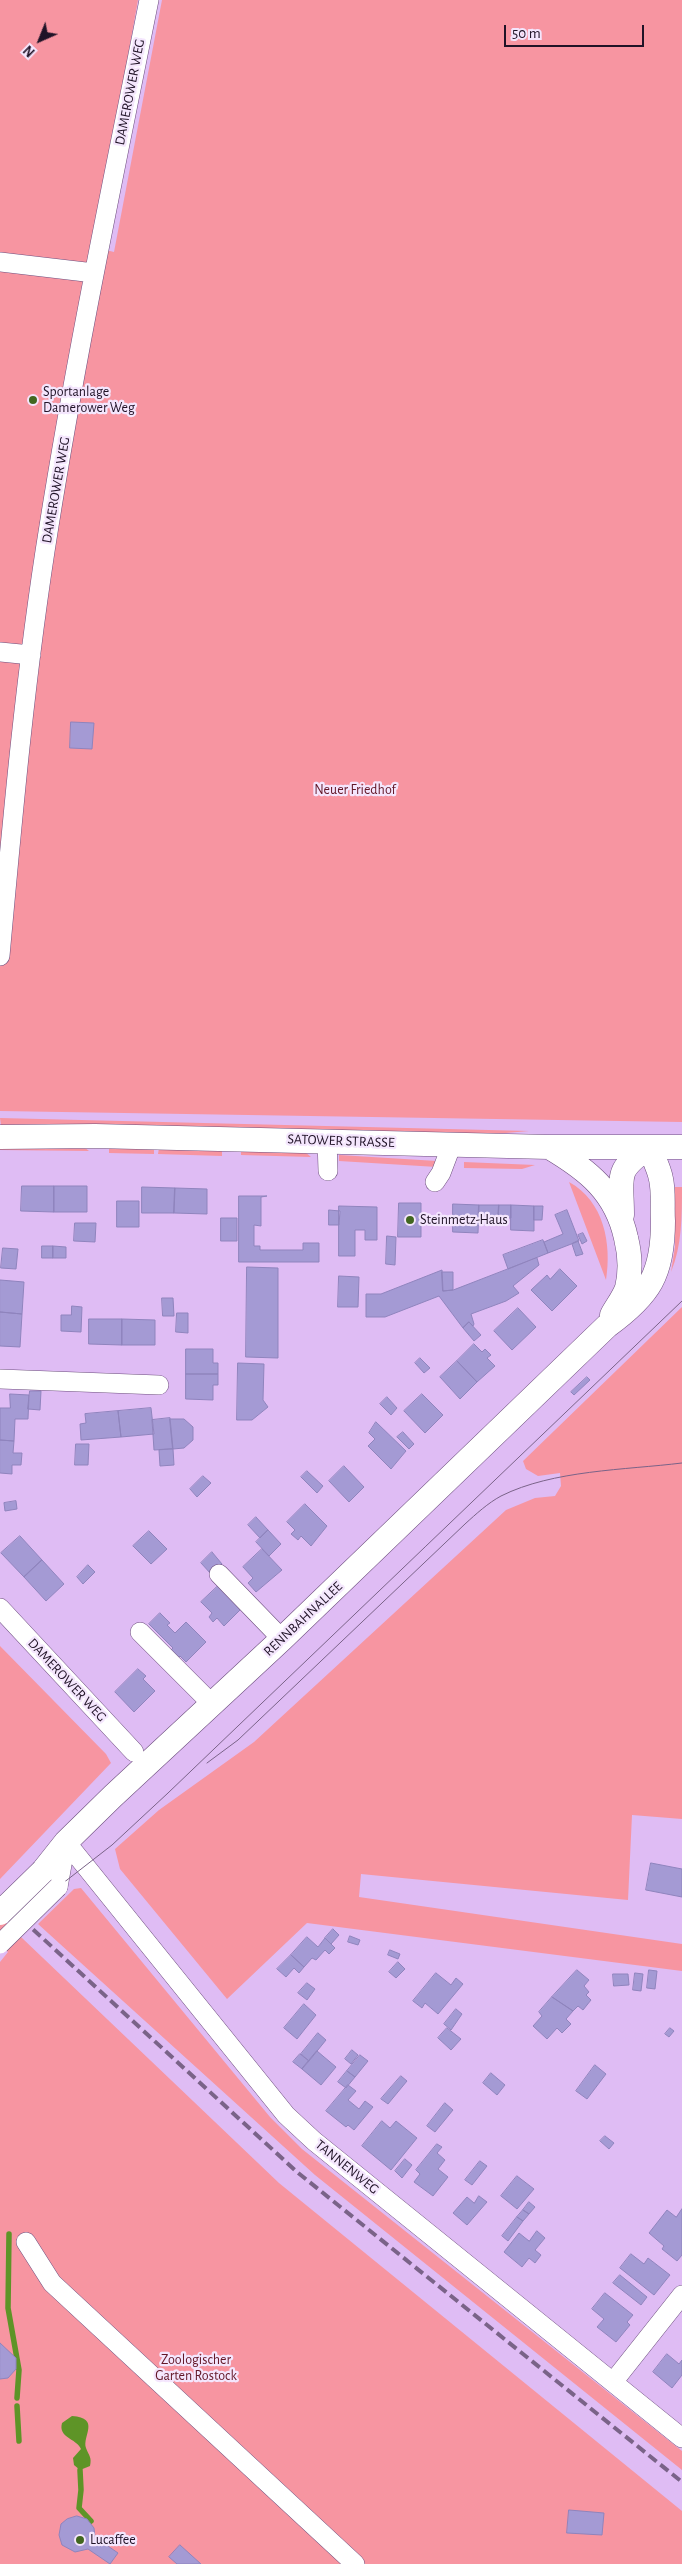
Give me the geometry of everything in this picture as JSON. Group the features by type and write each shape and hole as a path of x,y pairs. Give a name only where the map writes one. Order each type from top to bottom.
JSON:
{"main road":[{"name":"SATOWER STRASSE","path":"0,1137 327,1140 549,1147 682,1147"},
{"name":"RENNBAHNALLEE","path":"549,1147 572,1160 592,1177 609,1194 622,1217"},
{"name":"RENNBAHNALLEE","path":"0,1913 50,1879 66,1842 211,1703 282,1639 607,1326 626,1313 641,1297 650,1286 660,1262 663,1248 661,1178 649,1147 629,1161 622,1174 622,1217 630,1272 626,1290 607,1326"}],"street":[{"name":"DAMEROWER WEG","path":"0,956 13,812 31,655 49,525 94,273 149,0"},
{"path":"0,262 94,273"},
{"path":"0,652 31,655"},
{"path":"327,1140 328,1171"},
{"path":"435,1182 441,1174 452,1144"},
{"path":"0,1379 159,1385"},
{"path":"219,1574 282,1639"},
{"name":"DAMEROWER WEG","path":"0,1608 134,1752"},
{"path":"140,1632 211,1703"},
{"name":"TANNENWEG","path":"66,1842 286,2115 314,2141 682,2438"},
{"path":"0,1944 50,1879"},
{"path":"26,2242 52,2282 355,2564"},
{"path":"613,2382 682,2295"}],"green space":[{"name":"Neuer Friedhof","path":"0,0 138,0 94,247 114,252 162,0 682,0 682,1122 0,1111"},
{"path":"0,1118 529,1131 471,1136 1,1125"},
{"path":"0,1146 84,1147 89,1151 0,1150"},
{"path":"109,1148 154,1149 154,1154 109,1153"},
{"path":"159,1148 222,1150 222,1156 158,1154"},
{"path":"241,1149 304,1151 311,1157 241,1155"},
{"path":"339,1155 437,1161 437,1167 339,1161"},
{"path":"464,1162 535,1165 522,1169 464,1168"},
{"path":"569,1182 581,1190 590,1200 598,1212 603,1225 608,1252 606,1280"},
{"path":"675,1187 682,1187 681,1220 677,1252 671,1272 675,1247"},
{"path":"682,1307 682,1819 632,1815 628,1900 361,1874 359,1897 682,1944 682,1971 307,1923 227,1999 120,1869 115,1849 159,1810 254,1742 506,1510 535,1498 555,1496 561,1486 560,1473 538,1476 526,1469 523,1461"},
{"path":"0,1646 106,1754 111,1763 0,1879"},
{"path":"81,1888 270,2117 302,2149 682,2451 682,2470 315,2175 38,1924 74,1889"},
{"name":"Zoologischer Garten Rostock","path":"0,1917 279,2183 682,2511 682,2564 0,2564 0,1962 8,1952 0,1945"}],"shaded area":[{"path":"72,2416 81,2417 88,2424 85,2443 90,2458 90,2466 80,2470 74,2465 73,2458 81,2449 79,2445 65,2435 61,2428 62,2423"}],"building":[{"path":"71,722 94,723 92,749 70,748"},
{"path":"22,1186 54,1186 54,1212 21,1211"},
{"path":"54,1186 87,1186 87,1212 54,1212"},
{"path":"142,1187 175,1188 174,1213 142,1213"},
{"path":"175,1188 207,1189 207,1214 174,1213"},
{"path":"239,1196 267,1196 261,1197 261,1226 254,1225 254,1246 260,1246 260,1250 303,1250 303,1243 319,1243 319,1262 239,1262"},
{"path":"117,1201 139,1201 139,1227 117,1227"},
{"name":"Steinmetz-Haus","path":"399,1203 421,1203 421,1237 398,1237"},
{"path":"453,1204 479,1205 478,1233 453,1232"},
{"path":"479,1205 499,1205 498,1218 483,1218 483,1225 478,1225"},
{"path":"499,1205 511,1205 511,1218 498,1218"},
{"path":"511,1205 534,1206 534,1231 511,1230"},
{"path":"339,1206 377,1207 377,1240 365,1240 365,1230 355,1230 355,1256 339,1256"},
{"path":"534,1206 543,1206 542,1220 534,1220"},
{"path":"329,1210 340,1211 339,1225 329,1225"},
{"path":"567,1210 579,1241 548,1253 544,1242 563,1234 555,1215"},
{"path":"221,1218 237,1218 237,1241 221,1241"},
{"path":"75,1223 96,1223 95,1242 74,1241"},
{"path":"583,1233 587,1241 582,1244 578,1235"},
{"path":"387,1236 396,1237 395,1265 386,1264"},
{"path":"543,1240 548,1253 508,1269 503,1255"},
{"path":"578,1241 583,1254 576,1256 572,1244"},
{"path":"42,1246 53,1246 53,1258 42,1258"},
{"path":"53,1246 66,1247 66,1258 53,1258"},
{"path":"3,1248 18,1249 16,1269 1,1268"},
{"path":"537,1258 539,1265 513,1286 519,1293 506,1301 471,1314 473,1326 469,1322 463,1328 439,1296 385,1317 366,1317 366,1294 381,1294 442,1270 443,1291 453,1290"},
{"path":"247,1267 278,1268 278,1358 246,1357"},
{"path":"560,1269 577,1286 552,1311 531,1290 547,1275 550,1279"},
{"path":"442,1272 453,1272 453,1290 443,1291"},
{"path":"339,1276 359,1277 358,1307 338,1307"},
{"path":"0,1280 24,1282 22,1314 0,1312"},
{"path":"162,1298 173,1298 174,1316 163,1316"},
{"path":"72,1306 82,1307 81,1332 61,1331 61,1315 71,1315"},
{"path":"518,1308 536,1327 512,1350 494,1331"},
{"path":"0,1312 22,1314 20,1347 0,1346"},
{"path":"177,1313 188,1313 188,1333 176,1332"},
{"path":"89,1319 122,1319 122,1345 89,1344"},
{"path":"122,1319 155,1320 155,1345 122,1345"},
{"path":"469,1322 481,1335 474,1341 463,1328"},
{"path":"474,1344 482,1352 485,1349 491,1355 487,1358 495,1366 477,1382 457,1361"},
{"path":"186,1349 213,1349 213,1363 218,1363 218,1374 186,1374"},
{"path":"420,1358 430,1368 424,1373 415,1363"},
{"path":"457,1361 477,1382 460,1399 440,1377"},
{"path":"238,1363 264,1364 263,1400 268,1407 252,1420 237,1420"},
{"path":"186,1374 218,1374 218,1385 213,1385 213,1400 186,1399"},
{"path":"587,1377 590,1380 574,1395 571,1392"},
{"path":"30,1391 41,1391 40,1410 28,1409"},
{"path":"10,1394 29,1395 28,1419 15,1419 14,1441 0,1440 0,1408 10,1408"},
{"path":"422,1394 443,1415 425,1433 404,1411"},
{"path":"387,1397 397,1408 391,1415 380,1404"},
{"path":"151,1408 154,1434 121,1437 118,1411"},
{"path":"118,1411 121,1437 81,1440 80,1424 86,1423 85,1414"},
{"path":"170,1418 173,1449 154,1450 152,1420"},
{"path":"170,1419 184,1419 193,1427 193,1440 184,1448 173,1449"},
{"path":"376,1422 406,1451 391,1469 368,1446 375,1439 369,1433"},
{"path":"403,1432 414,1444 409,1449 397,1437"},
{"path":"0,1440 14,1441 13,1453 22,1453 21,1465 12,1465 12,1474 0,1473"},
{"path":"76,1444 89,1444 88,1465 75,1465"},
{"path":"173,1449 174,1465 160,1466 159,1450"},
{"path":"344,1466 364,1487 349,1502 329,1481"},
{"path":"307,1471 323,1486 317,1493 301,1477"},
{"path":"203,1476 211,1483 197,1497 190,1489"},
{"path":"16,1501 17,1509 5,1511 4,1503"},
{"path":"305,1504 327,1526 311,1546 301,1536 298,1540 291,1534 295,1530 287,1522"},
{"path":"256,1517 268,1530 260,1538 248,1525"},
{"path":"268,1530 281,1544 269,1556 256,1542"},
{"path":"149,1531 167,1549 151,1564 133,1546"},
{"path":"20,1536 42,1560 24,1577 1,1553"},
{"path":"262,1549 282,1570 256,1592 248,1583 253,1578 243,1567"},
{"path":"212,1552 222,1564 211,1574 201,1563"},
{"path":"42,1560 64,1584 46,1601 24,1577"},
{"path":"88,1565 95,1572 83,1584 77,1577"},
{"path":"218,1586 242,1608 224,1626 217,1618 213,1622 209,1617 212,1613 201,1602"},
{"path":"160,1613 170,1623 167,1625 175,1633 186,1622 206,1642 186,1662 180,1656 177,1659 169,1652 173,1648 149,1624"},
{"path":"138,1669 146,1676 143,1679 155,1691 134,1712 115,1692"},
{"path":"651,1863 682,1869 682,1897 646,1890"},
{"path":"333,1929 339,1935 331,1944 325,1938"},
{"path":"350,1936 360,1940 358,1945 348,1942"},
{"path":"307,1937 318,1947 325,1938 335,1948 329,1954 325,1950 316,1960 312,1958 304,1967 291,1955"},
{"path":"390,1950 400,1954 398,1959 388,1955"},
{"path":"291,1955 304,1967 299,1973 294,1968 286,1977 277,1969"},
{"path":"398,1962 405,1969 396,1978 389,1972"},
{"path":"577,1970 589,1980 584,1986 589,1992 586,1995 591,2000 583,2010 578,2006 573,2011 552,1997"},
{"path":"649,1970 657,1971 655,1989 647,1988"},
{"path":"436,1973 451,1985 456,1978 463,1984 438,2014 425,2003 422,2008 413,2001"},
{"path":"635,1973 643,1974 641,1991 633,1990"},
{"path":"613,1974 628,1974 629,1985 614,1986"},
{"path":"307,1983 315,1989 307,2000 298,1993"},
{"path":"552,1997 573,2011 566,2019 571,2024 562,2033 557,2028 547,2039 533,2026 542,2016 539,2012"},
{"path":"304,2004 316,2015 297,2039 284,2028"},
{"path":"456,2009 462,2014 451,2030 444,2024"},
{"path":"447,2028 461,2039 451,2050 438,2038"},
{"path":"670,2028 674,2031 669,2037 665,2034"},
{"path":"318,2033 326,2040 309,2061 301,2054"},
{"path":"352,2050 358,2055 351,2064 345,2059"},
{"path":"317,2051 336,2067 321,2085 302,2069"},
{"path":"300,2054 309,2061 302,2069 293,2062"},
{"path":"360,2055 368,2061 355,2077 347,2071"},
{"path":"595,2065 606,2074 587,2099 576,2091"},
{"path":"347,2071 355,2077 346,2088 338,2082"},
{"path":"491,2073 505,2085 497,2095 483,2083"},
{"path":"401,2076 407,2081 388,2104 381,2099"},
{"path":"348,2085 356,2091 348,2100 359,2109 365,2101 373,2107 354,2130 348,2125 346,2127 326,2111"},
{"path":"445,2103 453,2110 435,2132 427,2126"},
{"path":"382,2121 390,2128 396,2121 417,2138 391,2170 362,2146"},
{"path":"605,2136 614,2143 609,2149 600,2141"},
{"path":"437,2144 442,2147 437,2153 445,2160 438,2169 448,2177 433,2196 414,2182 420,2174 416,2170"},
{"path":"405,2159 412,2165 402,2178 395,2171"},
{"path":"480,2161 487,2166 472,2185 465,2180"},
{"path":"517,2176 534,2189 517,2209 501,2196"},
{"path":"479,2196 487,2202 467,2225 453,2213 467,2197 474,2203"},
{"path":"529,2202 535,2207 529,2214 523,2210"},
{"path":"682,2209 682,2255 677,2261 662,2249 664,2246 649,2233 667,2210 676,2217"},
{"path":"523,2210 529,2214 523,2221 517,2217"},
{"path":"517,2217 523,2221 508,2241 502,2236"},
{"path":"537,2231 545,2238 535,2250 541,2255 535,2263 529,2258 522,2267 504,2252 519,2233 529,2241"},
{"path":"631,2254 644,2264 648,2258 670,2275 654,2295 620,2268"},
{"path":"620,2275 647,2297 641,2305 613,2283"},
{"path":"605,2293 633,2315 627,2322 630,2325 616,2342 597,2327 604,2319 592,2309"},
{"path":"0,2343 16,2358 16,2369 8,2378 0,2379"},
{"path":"667,2354 679,2364 682,2360 682,2375 672,2388 653,2372"},
{"path":"569,2510 604,2513 602,2535 567,2533"},
{"name":"Lucaffee","path":"77,2516 87,2519 94,2528 95,2537 118,2553 110,2564 88,2549 75,2552 62,2545 59,2535 61,2524 67,2519"},
{"path":"180,2545 201,2564 177,2564 169,2557"}],"waterway":[{"path":"9,2234 8,2308 19,2370 17,2398"},
{"path":"17,2406 19,2441"},
{"path":"80,2470 81,2490 79,2508 91,2521"}],"tram line":[{"path":"58,1887 112,1845 168,1793 682,1301"},
{"path":"207,1763 238,1740 465,1524 496,1499 521,1487 566,1476 682,1463"}],"railway":[{"path":"0,1899 297,2172 682,2482"}],"place":[{"name":"Sportanlage Damerower Weg","path":"33,400"},
{"name":"Steinmetz-Haus","path":"410,1220"},
{"name":"Lucaffee","path":"80,2540"}]}
